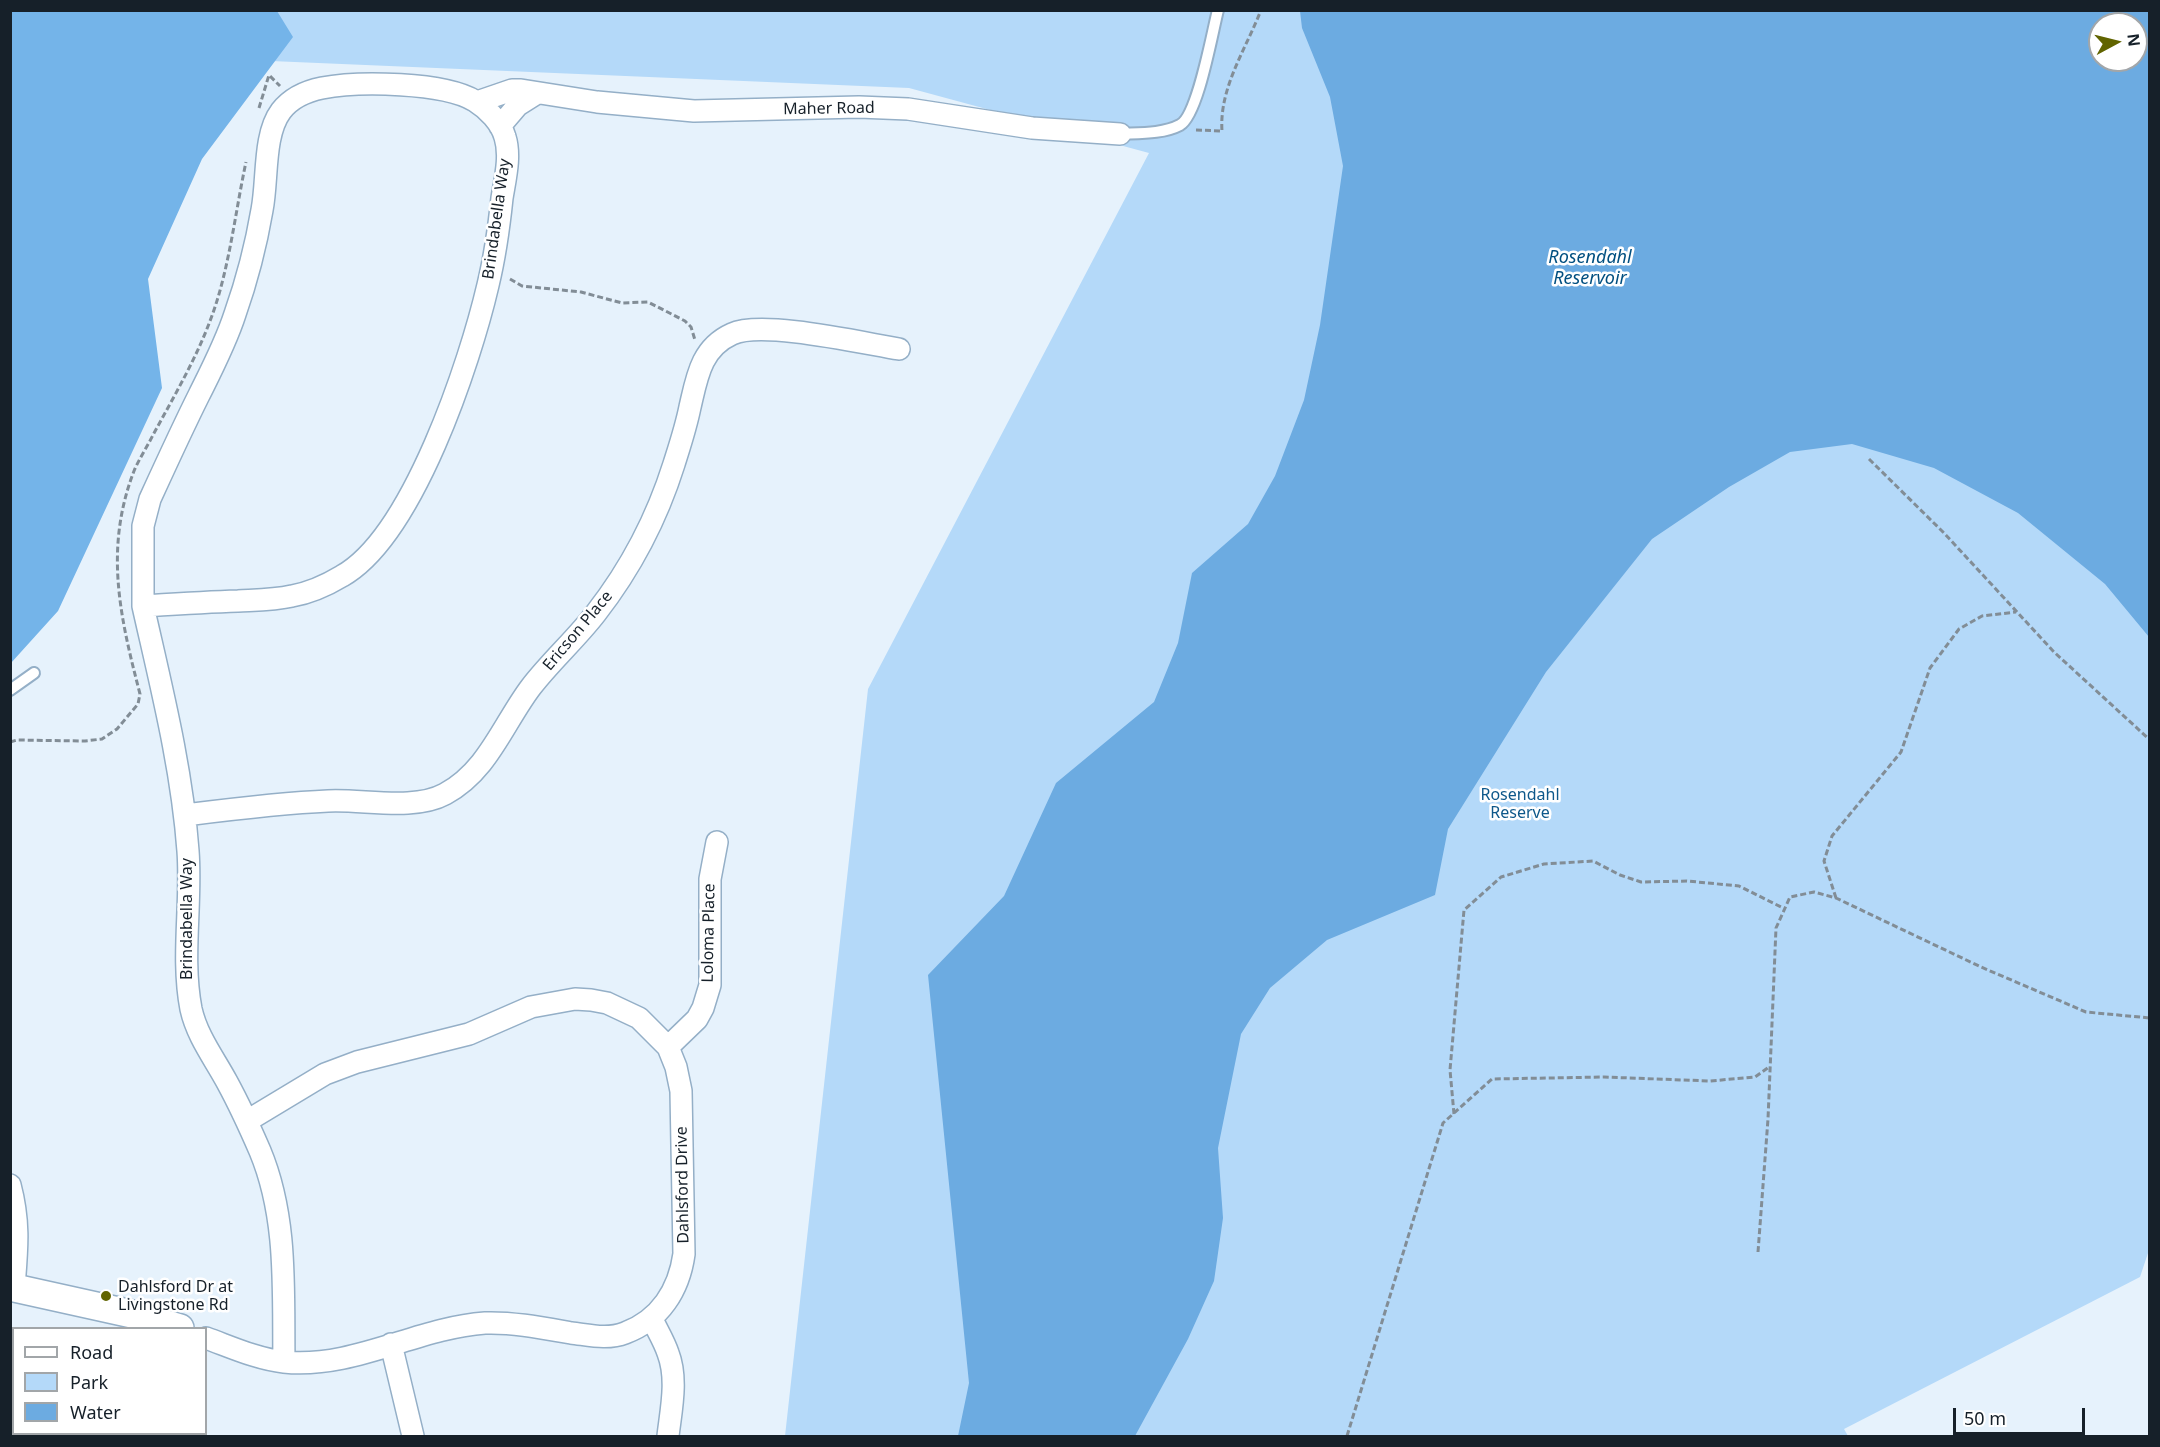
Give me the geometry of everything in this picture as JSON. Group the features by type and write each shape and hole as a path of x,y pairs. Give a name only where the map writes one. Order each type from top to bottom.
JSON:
{"street":[{"name":"Brindabella Way","path":"143,606 293,596 345,575 362,562 378,545 394,522 427,464 470,355 497,239 507,140 490,113 477,102 454,92 359,85 320,88 291,101 282,109 270,139 262,214 254,253 235,317 150,499 143,526 143,606 169,723 185,814 189,891 187,986 192,1014 201,1037 247,1121 262,1154 273,1188 283,1255 284,1362"},
{"name":"Maher Road","path":"477,102 512,90 654,109 694,111 859,107 908,109 1032,128 1120,134"},
{"path":"500,126 518,105 537,93"},
{"name":"Ericson Place","path":"185,814 298,802 423,801 444,795 470,777 490,752 530,688 596,614 618,584 654,519 683,435 697,375 707,354 720,340 747,329 759,329 898,349"},
{"name":"Loloma Place","path":"668,1047 697,1019 710,985 710,879 717,842"},
{"name":"Dahlsford Drive","path":"207,1338 284,1362 335,1360 455,1327 486,1323 512,1324 609,1337 636,1328 652,1319 671,1294 681,1275 684,1254 681,1091 676,1067 668,1047 639,1018 623,1009 591,1000 552,1002 531,1007 469,1034 357,1062 326,1074 247,1121"},
{"path":"10,1185 18,1217 12,1287 132,1314 174,1327"},
{"path":"652,1319 669,1355 673,1376 668,1437"},
{"path":"391,1344 413,1437"}],"lane":[{"path":"1120,134 1157,130 1179,125 1185,121 1191,112 1218,10"},
{"path":"10,690 34,673"}],"path":[{"path":"1179,125 1198,130 1222,131 1221,116 1229,83 1261,10"},
{"path":"490,274 507,278 522,286 581,292 622,303 655,304 685,321 691,327 696,343 707,354"},
{"path":"1869,459 1944,533 2055,652 2150,740"},
{"path":"1836,898 1824,861 1832,836 1901,752 1930,668 1959,629 1982,616 2016,612"},
{"path":"1454,1114 1450,1070 1464,910 1501,877 1544,864 1593,861 1620,875 1641,882 1687,881 1739,886 1785,909"},
{"path":"1758,1252 1776,928 1790,897 1814,892 1836,898 1981,967 2086,1012 2150,1018"},
{"path":"1347,1437 1443,1123 1492,1079 1604,1077 1710,1081 1755,1077 1769,1067"}],"green space":[{"name":"Rosendahl Reserve","path":"11,10 2149,11 2150,1247 2140,1277 1844,1429 1848,1436 785,1436 868,689 1149,153 909,88 11,50"}],"shaded area":[{"path":"11,10 277,11 293,37 202,159 148,279 162,388 58,611 11,663"}],"water":[{"name":"Rosendahl Reservoir","path":"1300,11 2149,11 2149,637 2105,584 2018,513 1934,468 1852,444 1790,452 1729,487 1652,539 1546,672 1448,829 1435,895 1327,940 1270,988 1241,1034 1218,1148 1223,1218 1214,1281 1188,1339 1135,1436 958,1436 969,1383 928,975 1004,896 1056,783 1154,702 1178,643 1192,573 1248,524 1275,476 1304,400 1320,325 1343,166 1330,97 1302,28"}],"place":[{"name":"Dahlsford Dr at Livingstone Rd","path":"106,1296"}]}
